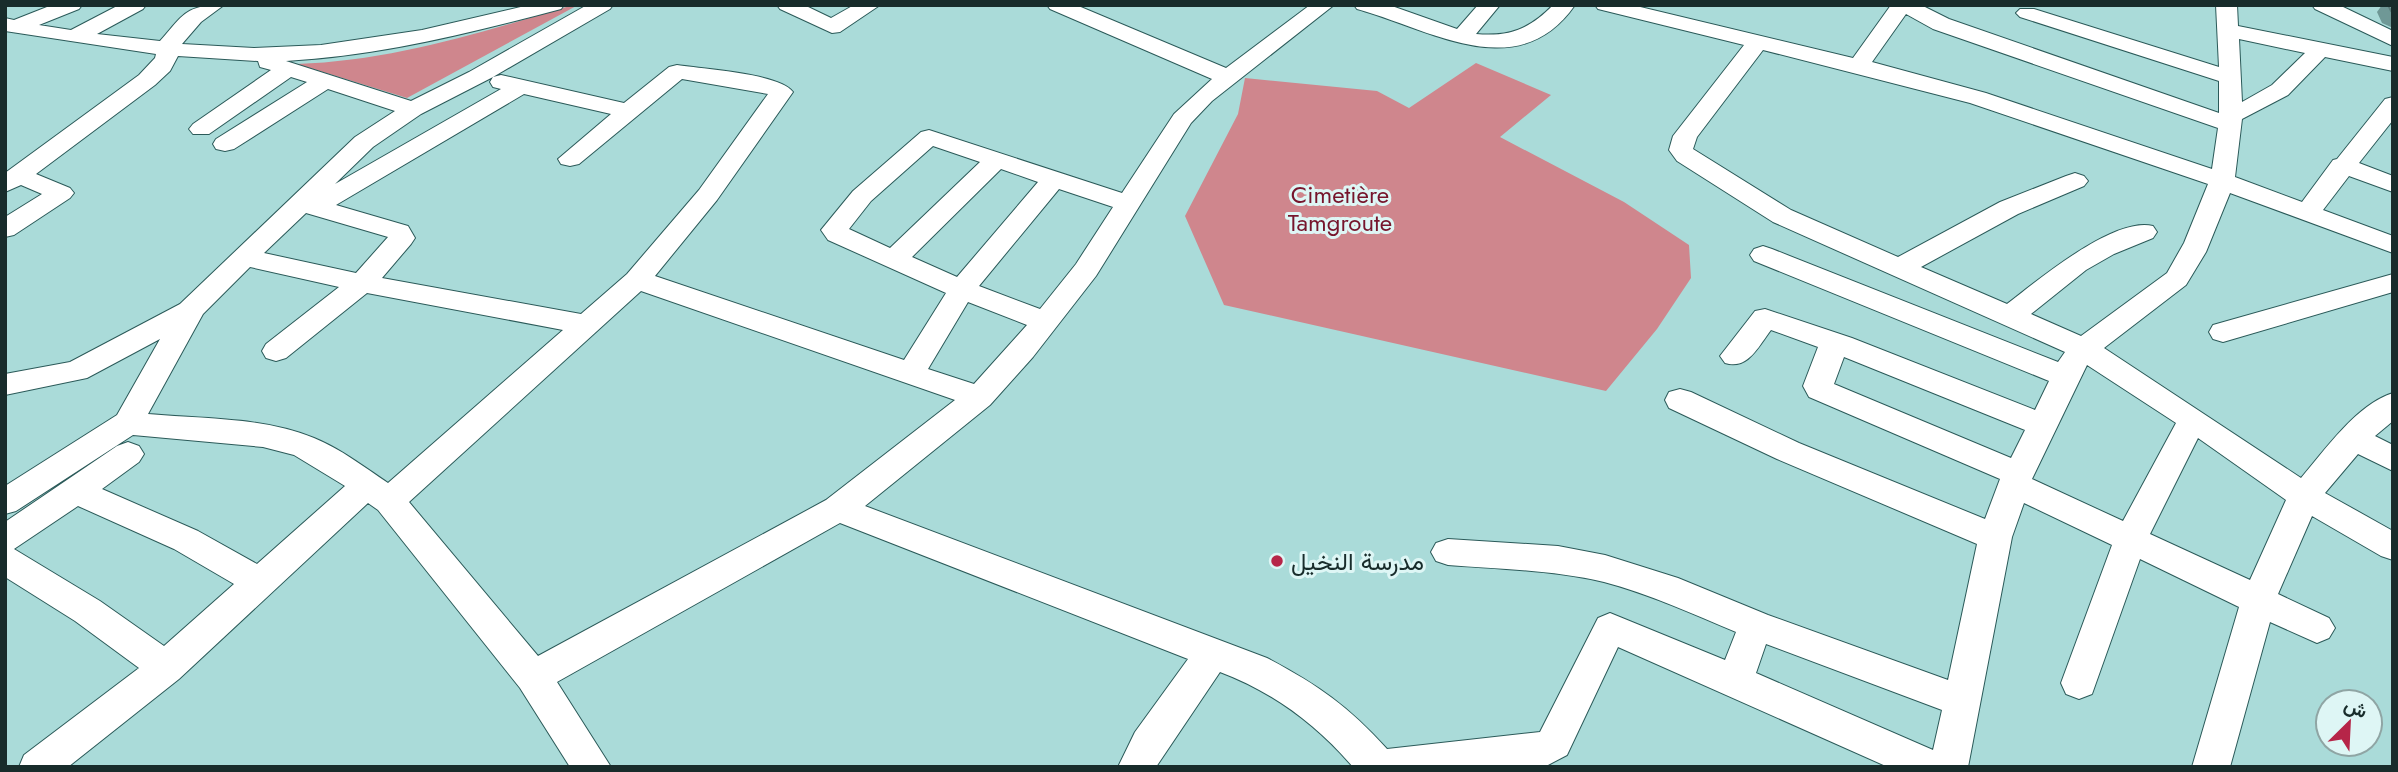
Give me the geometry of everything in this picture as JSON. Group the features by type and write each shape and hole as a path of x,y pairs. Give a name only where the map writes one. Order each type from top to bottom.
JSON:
{"street":[{"path":"12,29 72,5"},
{"path":"74,37 136,5"},
{"path":"166,48 193,18 214,5"},
{"path":"12,29 166,48 244,54 332,51 409,40 554,5"},
{"path":"5,539 76,491 128,438 191,309 208,291 308,205 364,142 413,108 477,77 603,5"},
{"path":"787,5 832,27 870,5"},
{"path":"1057,5 1227,77"},
{"path":"1364,5 1488,43 1510,41 1540,30 1565,5"},
{"path":"1462,36 1490,5"},
{"path":"1605,5 1668,12 1758,41 2026,113 2222,181 2393,245"},
{"path":"1858,66 1903,5 1941,24 2054,64 2230,120 2286,88 2319,50"},
{"path":"1949,767 1995,537 2017,479 2073,362 2084,349 2180,276 2196,249 2222,181 2230,120 2231,78 2226,5"},
{"path":"2322,5 2393,40"},
{"path":"533,677 838,509 979,397 1023,350 1086,270 1182,119 1203,96 1305,9"},
{"path":"2027,13 2231,78"},
{"path":"2228,30 2393,64"},
{"path":"2054,64 2086,32"},
{"path":"1758,41 1685,136 1681,150 1694,162 1782,216 2084,349 2193,419 2304,496 2393,547"},
{"path":"12,180 148,80 167,61 166,48"},
{"path":"244,54 413,108"},
{"path":"201,129 288,68"},
{"path":"38,767 142,688 260,582 378,493 587,325 637,280 708,195 781,92 769,86 677,72 570,159"},
{"path":"477,77 628,111"},
{"path":"225,144 326,80"},
{"path":"308,205 444,134 520,87"},
{"path":"2308,212 2342,165 2393,104"},
{"path":"1045,321 962,289 835,232 862,197 929,137 1127,203"},
{"path":"894,259 997,159"},
{"path":"2342,165 2391,181"},
{"path":"911,373 962,289 1055,178"},
{"path":"5,229 61,193 12,180"},
{"path":"1899,268 2009,208 2075,181"},
{"path":"276,351 362,283 402,238 402,235 308,205"},
{"path":"2012,315 2076,264 2105,248 2144,232"},
{"path":"1763,255 2067,377"},
{"path":"247,258 362,283 587,325"},
{"path":"637,280 979,397"},
{"path":"2222,332 2393,283"},
{"path":"5,386 77,371 191,309"},
{"path":"1735,356 1765,318 1836,343 2043,425"},
{"path":"1836,343 1818,386 1820,390 2017,479 2131,538 2317,628"},
{"path":"1680,400 1788,451 1995,537"},
{"path":"2211,767 2258,600 2304,496 2353,438 2373,418 2393,404"},
{"path":"2079,683 2131,538 2193,419"},
{"path":"5,502 128,438 263,436 303,446 339,465 378,493 533,677 592,767"},
{"path":"2353,438 2393,459"},
{"path":"76,491 186,540 260,582"},
{"path":"838,509 1254,669 1301,694 1347,732 1378,767"},
{"path":"1448,552 1558,560 1605,569 1666,588 1756,625 1961,701"},
{"path":"5,560 68,597 133,641 166,668"},
{"path":"1732,679 1736,677 1756,625"},
{"path":"1385,767 1548,748 1554,743 1610,628 1930,767"},
{"path":"1137,767 1149,744 1213,653"}],"green space":[{"path":"578,5 407,98 297,64 332,62 402,51 471,35"},
{"name":"Cimetière Tamgroute","path":"1476,63 1551,95 1500,137 1624,202 1689,245 1691,278 1657,329 1606,391 1224,305 1185,216 1238,114 1245,78 1377,91 1409,108"}],"place":[{"name":"مدرسة النخيل","path":"1277,561"}]}
